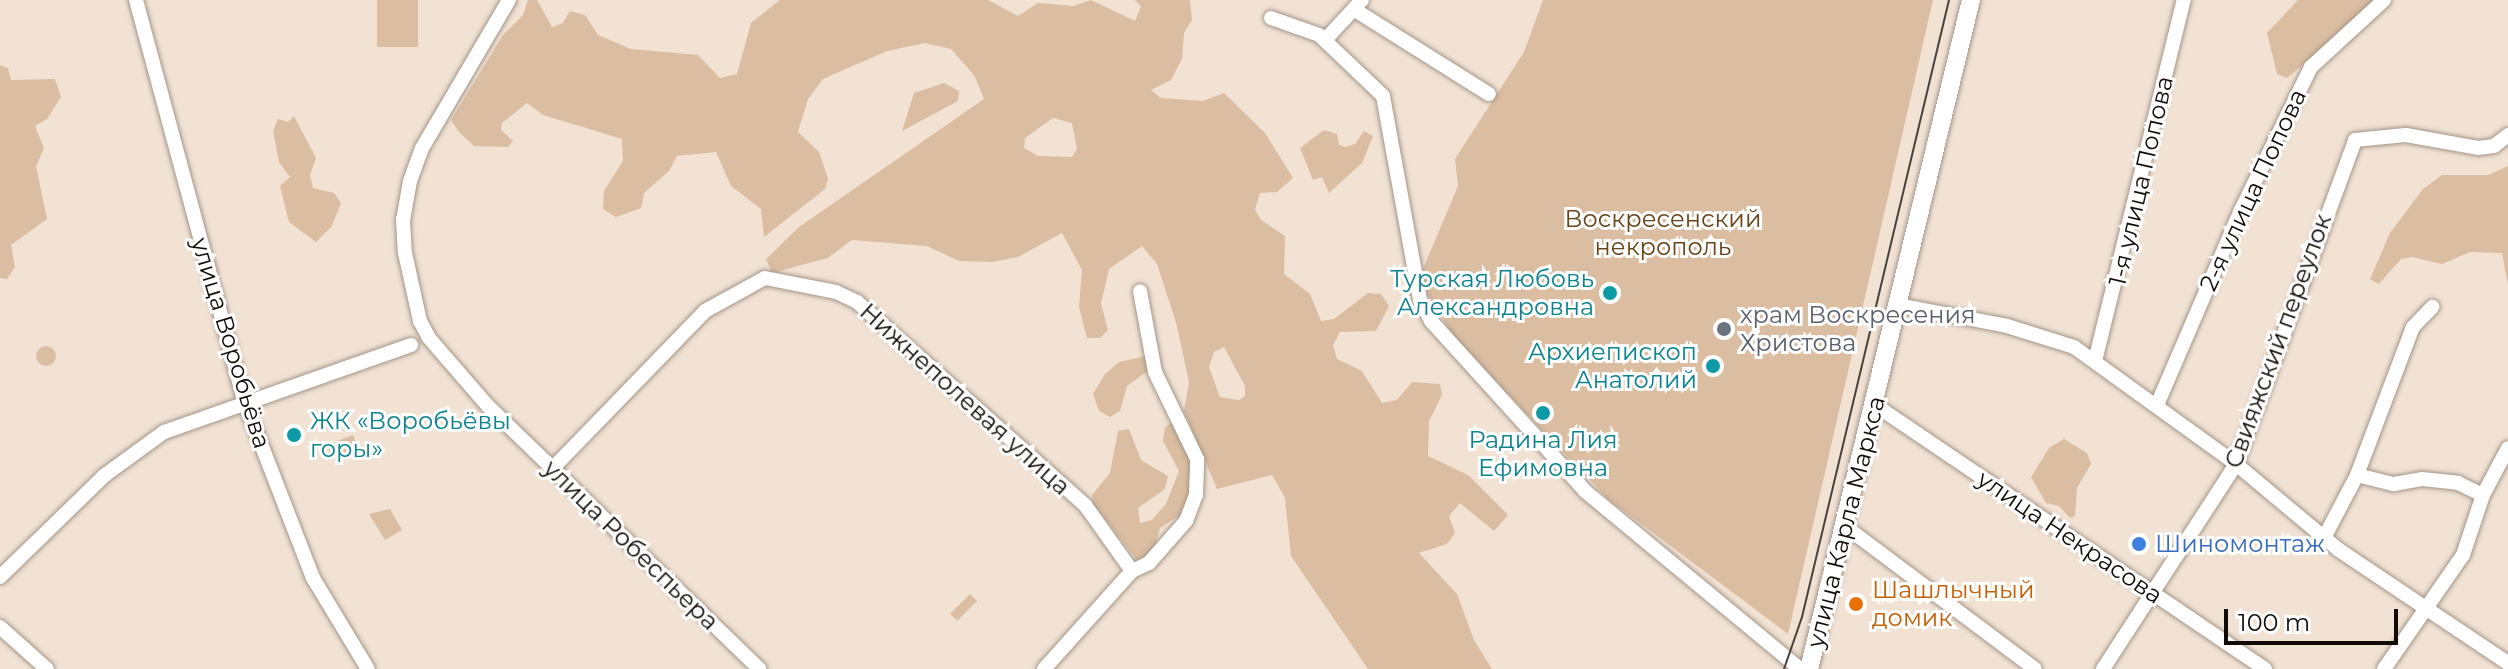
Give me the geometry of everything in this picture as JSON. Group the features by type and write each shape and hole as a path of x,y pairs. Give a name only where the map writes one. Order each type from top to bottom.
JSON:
{"main road":[{"name":"улица Карла Маркса","path":"1809,669 1846,527 1971,0"}],"street":[{"name":"улица Воробьёва","path":"136,0 244,400 313,578 368,669"},
{"name":"улица Робеспьера","path":"509,0 422,148 403,219 405,253 429,338 552,469 759,669"},
{"name":"1-я улица Попова","path":"2095,361 2184,0"},
{"name":"2-я улица Попова","path":"2157,405 2240,212 2311,67 2384,0"},
{"path":"1326,39 1359,5 1489,94"},
{"path":"1271,18 1326,39 1383,96 1420,300 1431,321 1585,491 1800,669"},
{"name":"Свияжский переулок","path":"2103,669 2236,464 2355,140 2406,135 2478,148 2494,146 2508,135"},
{"name":"Нижнеполевая улица","path":"552,469 705,311 765,278 836,292 857,302 1085,505 1132,571"},
{"path":"1044,669 1132,571 1149,563 1186,521 1196,495 1197,459 1155,372 1140,291"},
{"path":"1898,305 2054,338 2095,361 2236,464 2325,536 2428,612 2506,662"},
{"path":"2325,536 2357,475 2413,327 2432,307"},
{"path":"0,577 105,475 164,432 244,400 411,345"},
{"name":"улица Некрасова","path":"1875,405 2265,669"},
{"path":"2384,669 2428,612 2467,548 2483,495 2508,448"},
{"path":"2357,475 2394,484 2422,479 2458,483 2483,495"},
{"path":"1846,527 2035,669"},
{"path":"0,627 47,669"}],"green space":[{"path":"377,0 418,0 418,47 377,47"},
{"path":"528,0 537,0 552,27 563,23 570,11 585,15 598,35 631,49 698,55 720,78 737,74 751,23 780,0 988,0 1018,16 1038,3 1073,6 1091,0 1135,21 1141,6 1135,0 1190,0 1192,20 1184,33 1182,59 1171,80 1151,90 1161,98 1203,101 1224,93 1265,133 1293,178 1277,192 1260,193 1255,210 1261,220 1285,236 1284,274 1310,294 1321,321 1334,319 1368,293 1381,294 1389,306 1376,331 1340,332 1333,345 1337,359 1362,371 1382,403 1397,400 1412,382 1440,384 1442,395 1429,421 1428,456 1468,475 1508,515 1494,531 1460,503 1449,516 1455,533 1447,544 1419,553 1457,594 1474,640 1492,669 1368,669 1291,556 1285,498 1272,475 1217,489 1184,411 1189,382 1176,322 1157,264 1142,246 1109,269 1101,303 1108,330 1100,338 1087,338 1079,307 1082,270 1062,233 1018,257 992,262 959,261 927,246 852,240 828,258 772,273 766,259 799,227 984,99 974,75 951,49 925,43 887,51 823,79 808,99 798,132 819,152 828,179 825,189 764,237 761,209 731,186 716,152 677,156 669,171 644,193 641,208 616,217 603,209 604,191 623,161 622,139 543,115 527,103 502,123 501,130 513,141 508,147 474,146 451,120 503,35 523,15","holes":["1053,118 1072,123 1077,149 1072,157 1038,156 1024,148 1025,138","1224,347 1245,386 1245,396 1239,400 1220,397 1209,367 1214,352"]},
{"name":"Воскресенский некрополь","path":"1543,0 1933,0 1788,634 1608,499 1454,337 1426,291 1423,269 1458,186 1455,159 1524,52"},
{"path":"2298,0 2381,0 2287,78 2277,74 2267,33"},
{"path":"0,65 8,68 11,80 55,79 61,97 47,119 35,126 44,148 36,166 47,219 11,245 15,267 7,279 0,278"},
{"path":"944,83 959,91 958,101 902,131 914,93"},
{"path":"294,116 316,158 310,175 313,188 334,193 341,203 332,226 316,242 289,222 280,186 290,177 279,162 273,131 278,119 288,122"},
{"path":"1324,130 1337,134 1339,145 1345,147 1355,144 1364,131 1373,136 1362,163 1329,193 1322,177 1313,180 1300,148"},
{"path":"2508,166 2508,285 2502,253 2470,252 2442,264 2412,257 2401,259 2379,284 2370,279 2390,233 2423,189 2442,175 2488,175"},
{"path":"42,346 50,346 56,356 50,366 42,366 36,360 36,352"},
{"path":"1146,356 1149,370 1127,386 1120,411 1110,417 1099,411 1093,394 1105,374 1119,362"},
{"path":"1174,422 1192,455 1189,497 1180,515 1160,528 1154,550 1137,560 1093,503 1092,495 1110,473 1118,431 1129,429 1141,460 1168,476 1165,489 1138,508 1140,523 1152,520 1166,504 1179,471 1163,441 1165,427"},
{"path":"353,435 358,448 332,458 327,445"},
{"path":"2064,439 2087,453 2091,464 2077,488 2075,516 2070,518 2059,506 2046,503 2031,477 2049,448"},
{"path":"390,509 402,530 385,540 369,514"},
{"path":"970,594 977,601 957,621 950,614"}],"tram line":[{"path":"1784,669 1802,617 1949,0"}],"place":[{"name":"Турская Любовь Александровна","path":"1610,293"},
{"name":"храм Воскресения Христова","path":"1724,329"},
{"name":"Архиепископ Анатолий","path":"1713,366"},
{"name":"Радина Лия Ефимовна","path":"1543,413"},
{"name":"ЖК «Воробьёвы горы»","path":"294,435"},
{"name":"Шиномонтаж","path":"2139,544"},
{"name":"Шашлычный домик","path":"1856,604"}]}
